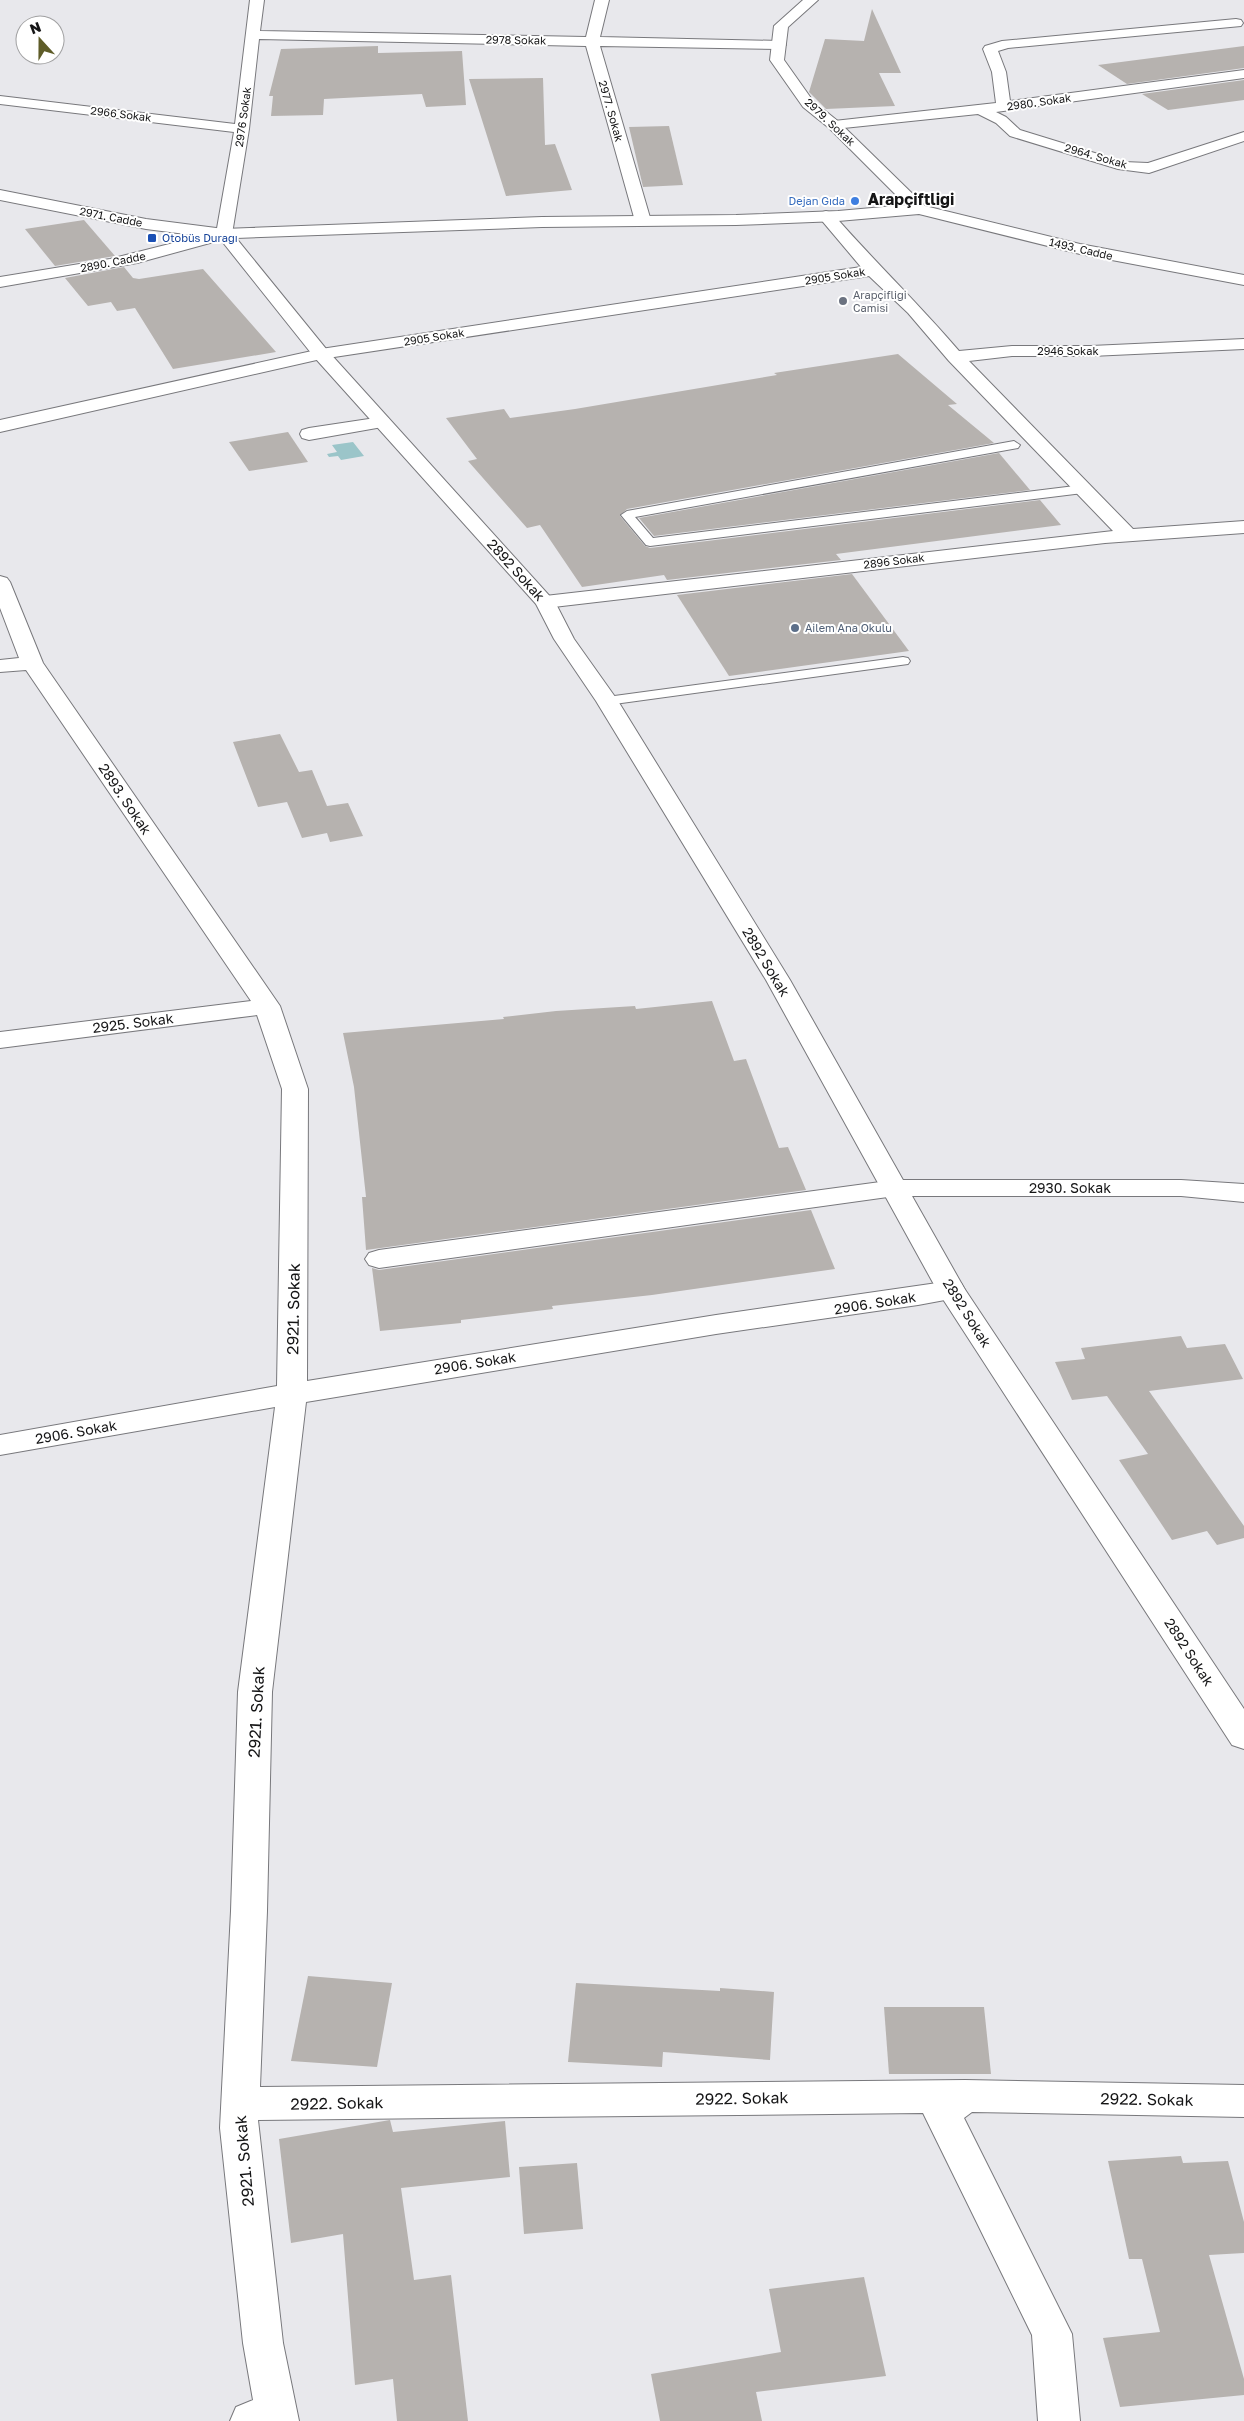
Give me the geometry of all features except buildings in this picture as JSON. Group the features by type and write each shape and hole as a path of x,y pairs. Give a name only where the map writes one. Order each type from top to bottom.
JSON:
{"street":[{"name":"2976 Sokak","path":"224,234 242,129 252,35 258,0"},
{"name":"2977. Sokak","path":"602,0 592,42 642,221"},
{"name":"2979. Sokak","path":"811,0 781,26 777,60 808,104 834,125 919,209"},
{"path":"1004,107 999,72 990,50 1007,44 1241,24"},
{"name":"2978 Sokak","path":"252,35 779,45"},
{"name":"2980. Sokak","path":"834,125 982,110 1242,76"},
{"name":"2966 Sokak","path":"0,100 242,129"},
{"name":"2964. Sokak","path":"982,110 1002,120 1015,133 1123,166 1149,168 1244,136"},
{"name":"2971. Cadde","path":"0,195 146,224 224,234"},
{"path":"224,234 542,222 826,216 919,209"},
{"name":"1493. Cadde","path":"919,209 1080,249 1244,280"},
{"path":"826,216 873,270 914,308 955,356 1129,536"},
{"name":"2890. Cadde","path":"0,282 69,271 176,249 224,234"},
{"name":"2892 Sokak","path":"224,234 321,354 545,602 564,639 607,701 778,980 951,1290 1244,1736"},
{"name":"2905 Sokak","path":"0,426 321,354 873,270"},
{"name":"2946 Sokak","path":"955,356 1012,351 1091,351 1244,344"},
{"path":"310,434 382,422"},
{"name":"2896 Sokak","path":"545,602 1129,536 1244,527"},
{"name":"2893. Sokak","path":"0,582 32,664 267,1006"},
{"path":"0,666 32,664"},
{"name":"2925. Sokak","path":"0,1040 267,1006"},
{"name":"2921. Sokak","path":"267,1006 295,1089 292,1393 255,1692 249,1912 239,2128 263,2343 268,2418"},
{"name":"2930. Sokak","path":"379,1259 895,1188 1180,1188 1244,1193"},
{"name":"2906. Sokak","path":"0,1446 292,1393 678,1330 882,1303 951,1290"},
{"path":"965,2096 942,2113 1052,2334 1059,2421"},
{"name":"2922. Sokak","path":"240,2104 965,2096 1244,2101"}],"lane":[{"path":"1014,445 627,516 650,542 1083,489"},
{"path":"607,701 903,661"}],"water":[{"path":"353,442 364,456 341,460 338,456 329,457 327,454 337,452 332,445"}],"place":[{"name":"Dejan Gıda","path":"855,201"},
{"name":"Otobüs Durağı","path":"152,238"},
{"name":"Arapçifliği Camisi","path":"843,301"},
{"name":"Ailem Ana Okulu","path":"795,628"}],"district":[{"name":"Arapçiftliği","path":"911,199"}]}
